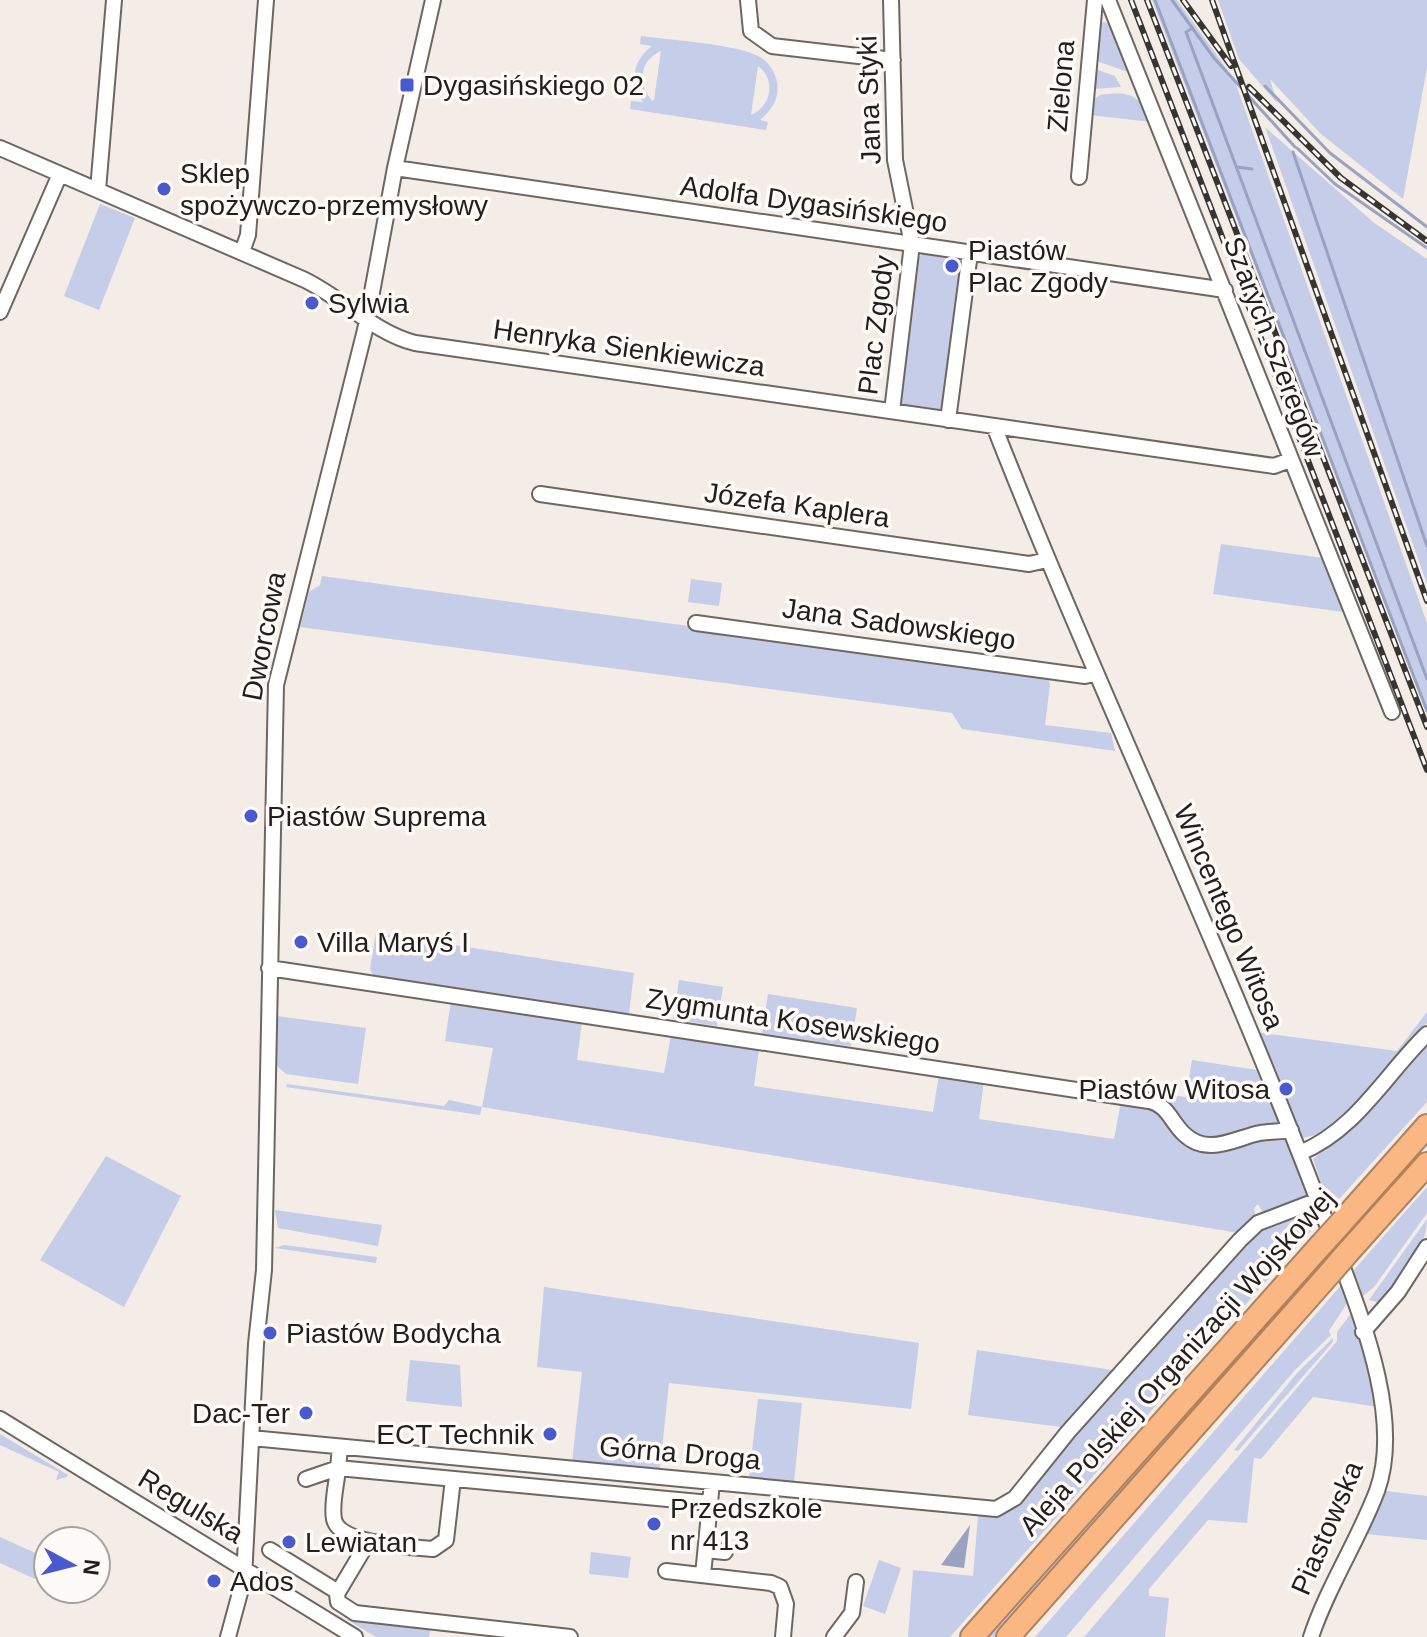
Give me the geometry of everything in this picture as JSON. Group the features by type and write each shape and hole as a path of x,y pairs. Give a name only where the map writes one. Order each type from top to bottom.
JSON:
{"highway":[{"name":"Aleja Polskiej Organizacji Wojskowej","path":"972,1637 1427,1126"},
{"name":"Aleja Polskiej Organizacji Wojskowej","path":"1008,1637 1427,1164"}],"street":[{"path":"98,190 114,0"},
{"path":"242,252 248,235 266,0"},
{"name":"Dworcowa","path":"228,1637 245,1569 256,1344 264,1270 273,733 278,669 368,318 395,168 433,0"},
{"path":"748,0 751,31 772,46 893,60"},
{"name":"Jana Styki","path":"891,0 895,160 912,244"},
{"name":"Zielona","path":"1079,177 1095,0"},
{"name":"Szarych Szeregów","path":"1108,0 1392,712"},
{"name":"Henryka Sienkiewicza","path":"0,148 326,290 396,337 423,345 1274,466 1290,460"},
{"name":"Adolfa Dygasińskiego","path":"395,168 1225,290"},
{"path":"0,312 60,174"},
{"name":"Plac Zgody","path":"892,411 912,244"},
{"path":"948,420 970,253"},
{"name":"Wincentego Witosa","path":"994,426 1095,674 1300,1153 1363,1332 1379,1388 1385,1439"},
{"name":"Józefa Kaplera","path":"540,494 1050,566"},
{"name":"Józefa Kaplera","path":"705,526 1038,573 1050,566"},
{"name":"Jana Sadowskiego","path":"696,623 1085,676 1095,674"},
{"name":"Zygmunta Kosewskiego","path":"269,968 1149,1101 1162,1106 1184,1135 1200,1143 1231,1144 1259,1133 1291,1130"},
{"path":"1300,1153 1325,1142 1344,1127 1427,1034"},
{"name":"Górna Droga","path":"252,1438 988,1511 1015,1498 1068,1432 1258,1223 1318,1200"},
{"path":"1363,1332 1390,1302 1427,1247"},
{"name":"Regulska","path":"0,1419 355,1637"},
{"name":"Piastowska","path":"1311,1637 1335,1577 1377,1491 1385,1439"},
{"path":"340,1447 334,1522 368,1542 441,1546 447,1536 453,1479"},
{"path":"306,1479 338,1468 710,1503"},
{"path":"703,1575 712,1482"},
{"path":"368,1542 338,1592 338,1602 368,1617 570,1637"},
{"path":"270,1550 338,1592"},
{"path":"706,1550 725,1552"},
{"path":"666,1571 771,1583 780,1587 786,1604 783,1637"},
{"path":"834,1637 852,1613 856,1582"}],"shaded area":[{"path":"1152,0 1177,0 1234,79 1427,623 1427,711"},
{"path":"1218,0 1427,0 1427,68 1403,199 1321,134 1270,79 1277,103 1239,59"},
{"path":"1104,22 1113,25 1130,70 1128,72 1094,60 1095,25"},
{"path":"641,36 703,43 736,49 763,59 773,71 778,88 774,103 760,120 768,122 766,130 630,109 631,101 643,102 634,80 635,72 640,58 652,46 640,44","holes":["661,51 654,100 653,101 644,88 643,73 648,60","758,66 767,78 769,92 763,105 751,115"]},
{"path":"1098,70 1115,76 1121,87 1093,89 1093,72"},
{"path":"1100,95 1132,96 1142,105 1151,122 1090,115 1093,100"},
{"path":"1265,127 1373,222 1427,259 1427,584"},
{"path":"100,204 135,218 99,310 64,296"},
{"path":"923,251 965,259 944,413 903,406 899,398 918,260"},
{"path":"1221,544 1323,558 1343,612 1213,594"},
{"path":"322,576 1047,675 1050,685 1045,725 1111,733 1115,751 962,729 952,713 300,627 309,592 320,585"},
{"path":"691,579 722,583 719,606 688,602"},
{"path":"376,933 634,973 629,1013 621,1016 375,979 370,969"},
{"path":"679,980 723,987 717,1026 673,1019"},
{"path":"768,994 857,1008 851,1046 762,1035"},
{"path":"451,1001 582,1021 577,1060 664,1073 671,1035 759,1049 754,1086 933,1112 939,1074 984,1081 979,1119 1114,1139 1121,1102 1149,1105 1172,1126 1224,1148 1288,1136 1310,1198 1264,1215 1258,1204 1254,1208 1256,1219 1239,1233 482,1107 493,1048 445,1041"},
{"path":"1427,1012 1427,1023 1349,1111 1314,1135 1299,1137 1256,1032 1397,1051"},
{"path":"277,1016 366,1028 358,1084 286,1074 277,1066"},
{"path":"1427,1042 1427,1102 1330,1209 1313,1159 1350,1129"},
{"path":"1192,1060 1257,1070 1281,1127 1235,1141 1194,1137 1164,1104 1172,1095 1186,1097"},
{"path":"287,1084 444,1106 449,1100 482,1107 480,1115 286,1087"},
{"path":"106,1156 181,1196 124,1307 40,1260"},
{"path":"1427,1187 1427,1213 1374,1287 1363,1296 1353,1271"},
{"path":"1314,1207 1320,1221 950,1637 908,1637 913,1570 973,1576 978,1516 997,1518 1012,1510 1091,1413 1234,1252 1278,1220"},
{"path":"275,1210 382,1225 378,1246 278,1228"},
{"path":"1427,1219 1422,1242 1404,1274 1381,1303 1369,1300"},
{"path":"284,1245 377,1257 376,1263 275,1248"},
{"path":"1324,1256 1326,1262 994,1637 985,1637"},
{"path":"1343,1283 1349,1300 1329,1331 1331,1335 1295,1370 1066,1637 1035,1637"},
{"path":"544,1287 919,1343 911,1409 669,1383 660,1468 572,1462 582,1372 537,1367"},
{"path":"1352,1312 1378,1407 1313,1397 1261,1459 1254,1458 1247,1523 1208,1520 1149,1589 1149,1596 1169,1598 1165,1637 1084,1637 1337,1341 1337,1332"},
{"path":"1333,1338 1333,1342 1238,1451 1234,1450 1297,1373"},
{"path":"977,1350 1113,1370 1061,1427 968,1415"},
{"path":"410,1360 460,1365 462,1407 406,1401"},
{"path":"758,1399 802,1403 794,1482 749,1478"},
{"path":"0,1434 67,1477 56,1480 59,1472 0,1445"},
{"path":"1386,1491 1427,1496 1427,1540 1366,1534"},
{"path":"970,1525 964,1568 941,1565"},
{"path":"0,1537 32,1551 32,1578 0,1563"},
{"path":"591,1552 631,1557 628,1578 589,1574"},
{"path":"879,1560 901,1568 885,1614 863,1606"},
{"path":"346,1619 431,1628 429,1637 376,1637"}],"waterway":[{"path":"1155,0 1427,711"},
{"path":"1172,0 1214,58 1295,147"},
{"path":"1191,29 1186,32 1427,679"},
{"path":"1265,86 1330,153 1427,227"},
{"path":"1297,148 1335,184 1427,248"},
{"path":"1293,152 1427,546"},
{"path":"1237,167 1252,169"}],"railway":[{"path":"1131,0 1427,770"},
{"path":"1147,0 1427,727"},
{"path":"1183,0 1231,66"},
{"path":"1212,0 1427,601"},
{"path":"1249,87 1341,178 1427,241"}],"place":[{"name":"Dygasińskiego 02","path":"407,85"},
{"name":"Sklep spożywczo-przemysłowy","path":"164,189"},
{"name":"Piastów Plac Zgody","path":"952,266"},
{"name":"Sylwia","path":"312,303"},
{"name":"Piastów Suprema","path":"251,816"},
{"name":"Villa Maryś I","path":"301,942"},
{"name":"Piastów Witosa","path":"1286,1089"},
{"name":"Piastów Bodycha","path":"270,1333"},
{"name":"Dac-Ter","path":"306,1413"},
{"name":"ECT Technik","path":"550,1434"},
{"name":"Przedszkole nr 413","path":"654,1524"},
{"name":"Lewiatan","path":"289,1542"},
{"name":"Ados","path":"214,1581"}]}
